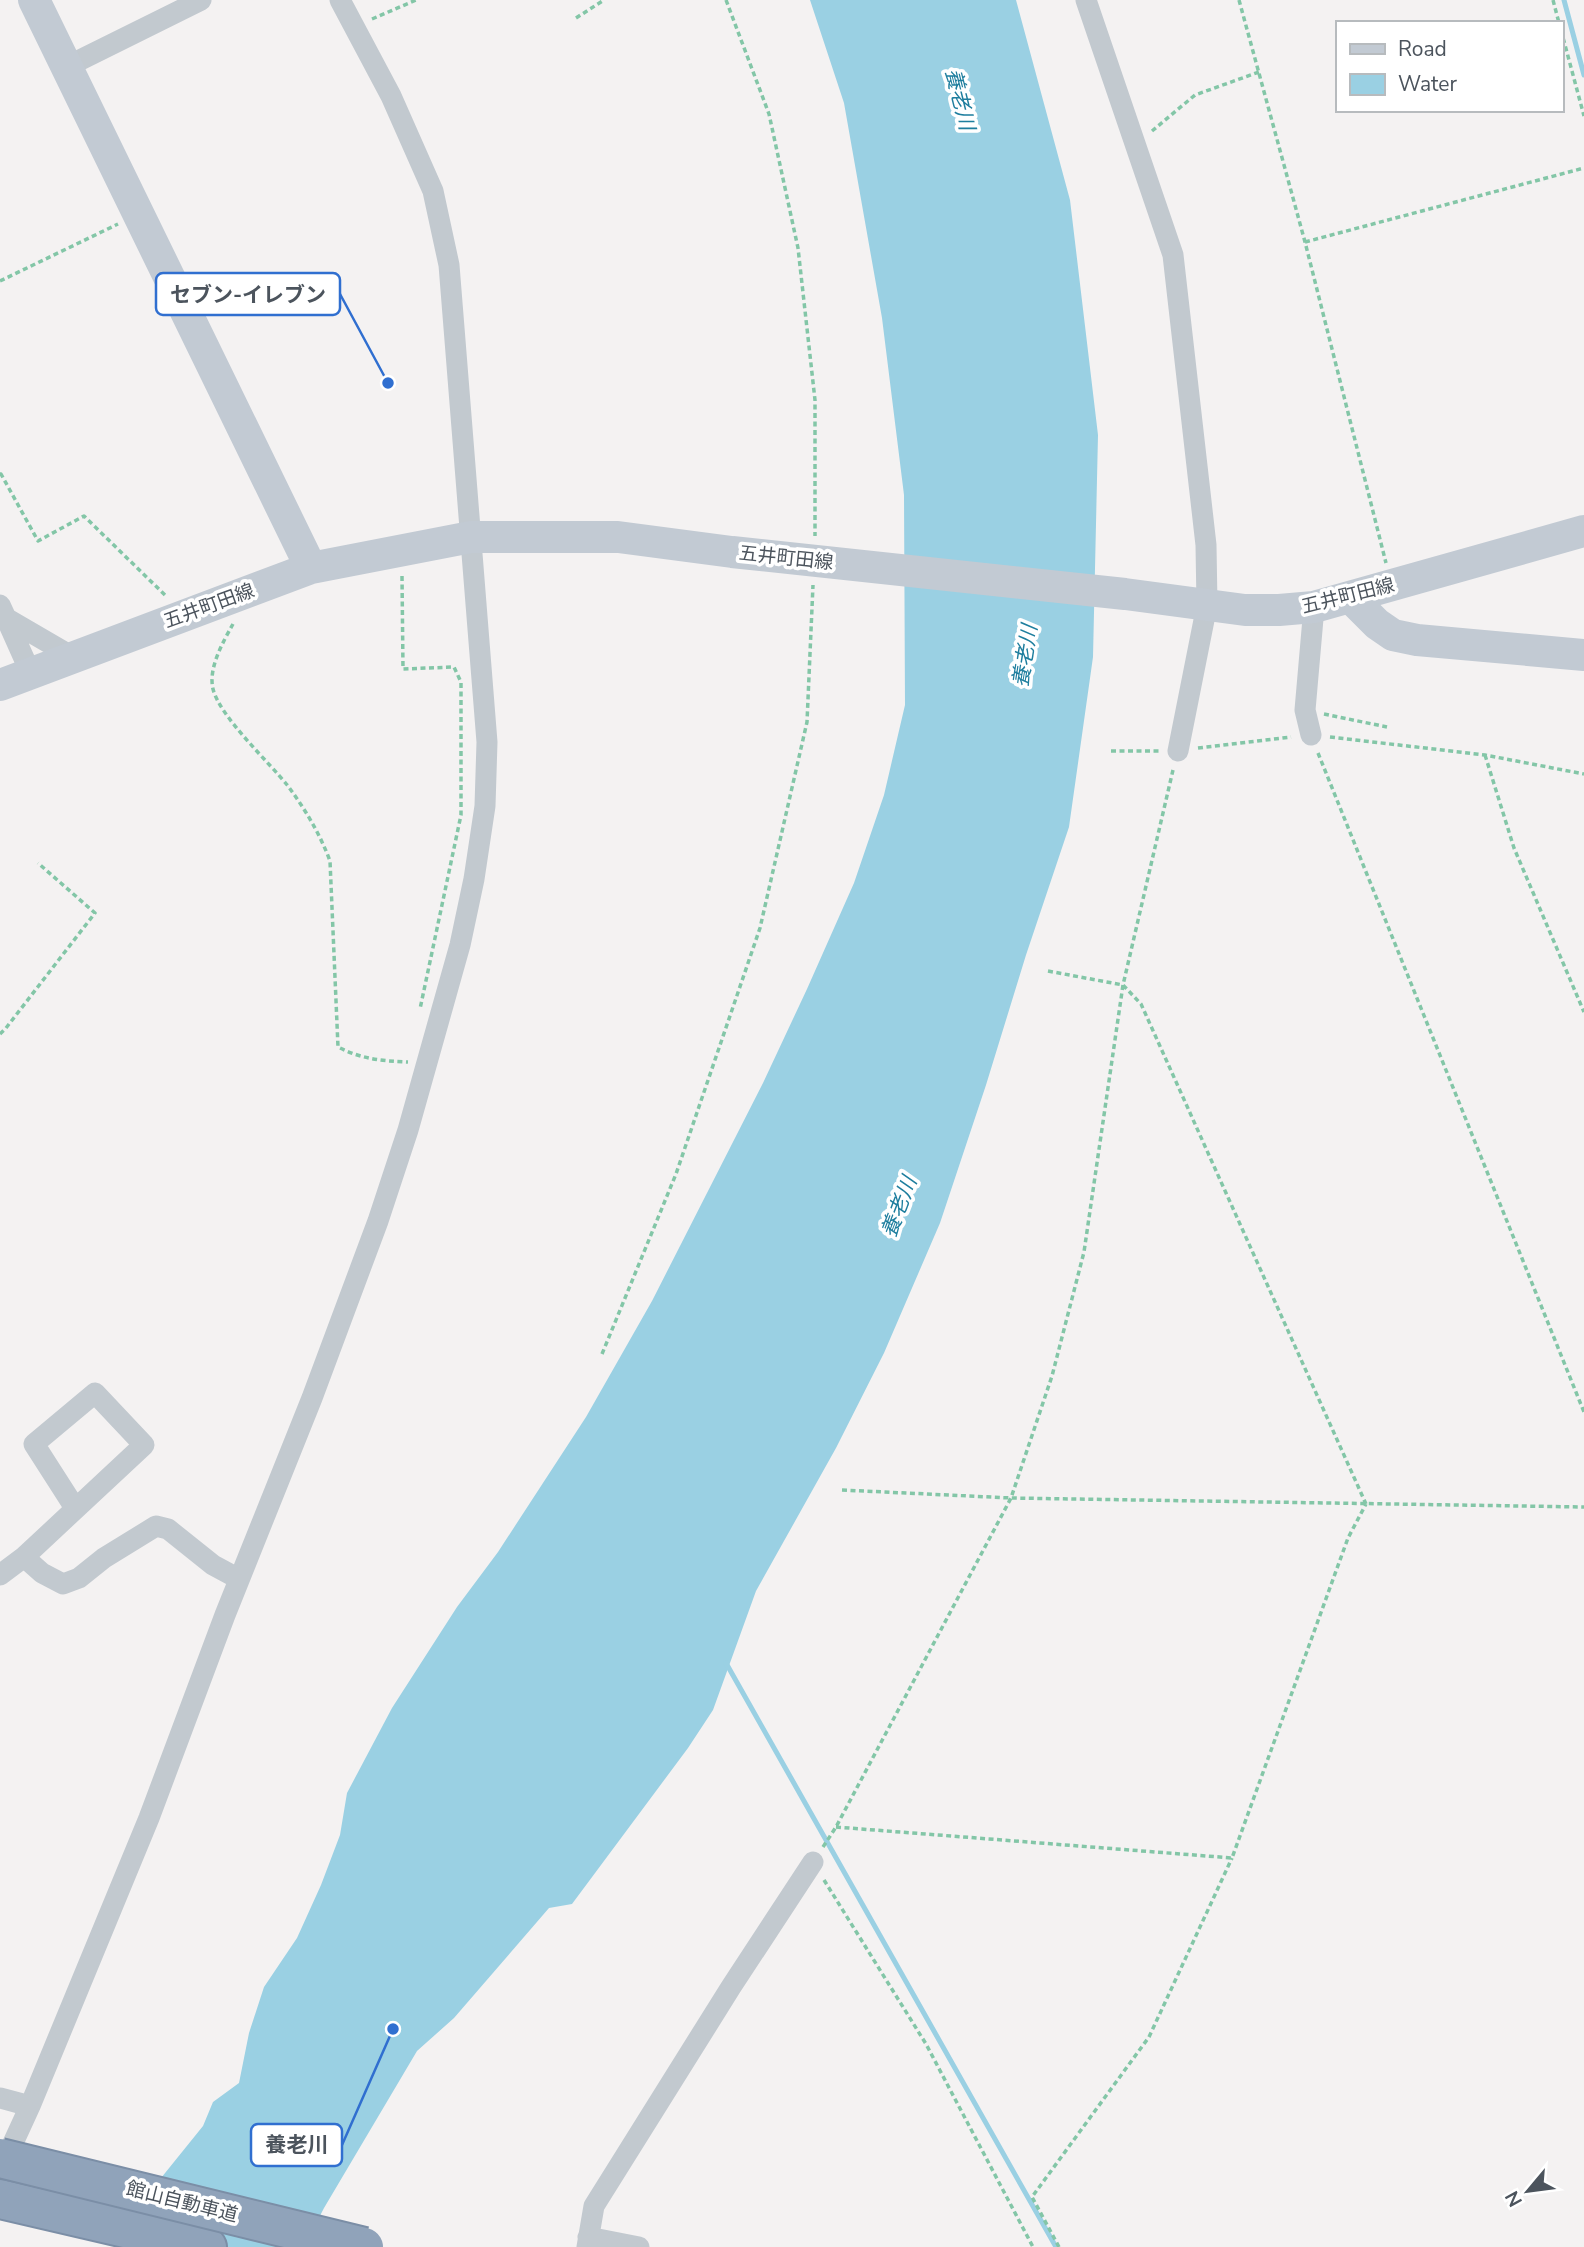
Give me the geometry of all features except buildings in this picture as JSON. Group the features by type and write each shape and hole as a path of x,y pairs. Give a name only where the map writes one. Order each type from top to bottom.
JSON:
{"highway":[{"name":"館山自動車道","path":"0,2158 364,2247"},
{"name":"館山自動車道","path":"0,2199 207,2247"}],"main road":[{"path":"34,0 311,568"},
{"name":"五井町田線","path":"0,685 311,568 471,537 618,537 808,571 1125,594 1244,610 1279,610 1314,607 1584,531"},
{"path":"1350,597 1377,624 1393,635 1417,640 1584,655"}],"street":[{"path":"66,66 201,0"},
{"path":"0,2171 30,2106 149,1818 378,1221 422,1082 460,945 474,879 485,806 487,742 449,265 433,191 391,96 340,0"},
{"path":"1087,0 1173,255 1206,545 1207,605 1178,751"},
{"path":"1311,735 1305,710 1314,607"},
{"path":"3,611 73,656"},
{"path":"3,611 31,674"},
{"path":"0,1575 24,1557 144,1445 95,1393 34,1444 75,1508"},
{"path":"24,1557 42,1573 63,1584 79,1578 104,1558 156,1526 168,1529 213,1565 239,1579"},
{"path":"639,2247 587,2242 594,2206 813,1862"},
{"path":"0,2098 30,2106"}],"path":[{"path":"354,26 416,0"},
{"path":"576,18 604,0"},
{"path":"602,1354 676,1174 760,928 807,722 813,584 808,571 816,401 798,248 769,114 726,0"},
{"path":"1239,0 1305,242 1391,585"},
{"path":"1553,0 1558,21"},
{"path":"1563,37 1584,116"},
{"path":"1136,144 1195,95 1259,72"},
{"path":"1305,242 1584,168"},
{"path":"0,281 138,215"},
{"path":"0,474 38,541 84,516 185,615"},
{"path":"401,549 403,669 454,667 461,682 461,815 419,1010"},
{"path":"254,589 222,643 212,676 213,690 225,713 288,786 309,818 330,861 338,1047 356,1056 379,1061 408,1062 422,1082"},
{"path":"1305,710 1387,727"},
{"path":"1311,735 1584,1412"},
{"path":"1111,751 1178,751 1311,735 1485,755 1584,774"},
{"path":"1033,2247 926,2044 813,1862 836,1827 1012,1498 1052,1376 1084,1252 1123,985 1178,751"},
{"path":"1485,755 1514,848 1584,1012"},
{"path":"0,1034 95,913 38,863"},
{"path":"1048,971 1123,985 1141,1004 1366,1504"},
{"path":"842,1490 1012,1498 1584,1507"},
{"path":"1059,2247 1031,2197 1149,2037 1232,1858 1348,1538 1366,1504"},
{"path":"836,1827 1232,1858"}],"water":[{"path":"810,0 1016,0 1070,200 1098,435 1093,657 1069,827 940,1223 884,1353 836,1448 756,1591 713,1710 688,1748 572,1904 549,1908 454,2018 417,2051 324,2208 304,2247 126,2247 157,2183 203,2126 213,2102 239,2083 249,2033 264,1987 297,1938 340,1835 347,1793 392,1708 586,1417 652,1301 763,1083 807,989 854,883 884,795 905,705 904,495 882,318 844,103"}],"waterway":[{"path":"1564,0 1584,75"},
{"path":"726,1663 1056,2247"}],"place":[{"name":"セブン-イレブン","path":"388,383"},
{"name":"養老川","path":"393,2029"}]}
